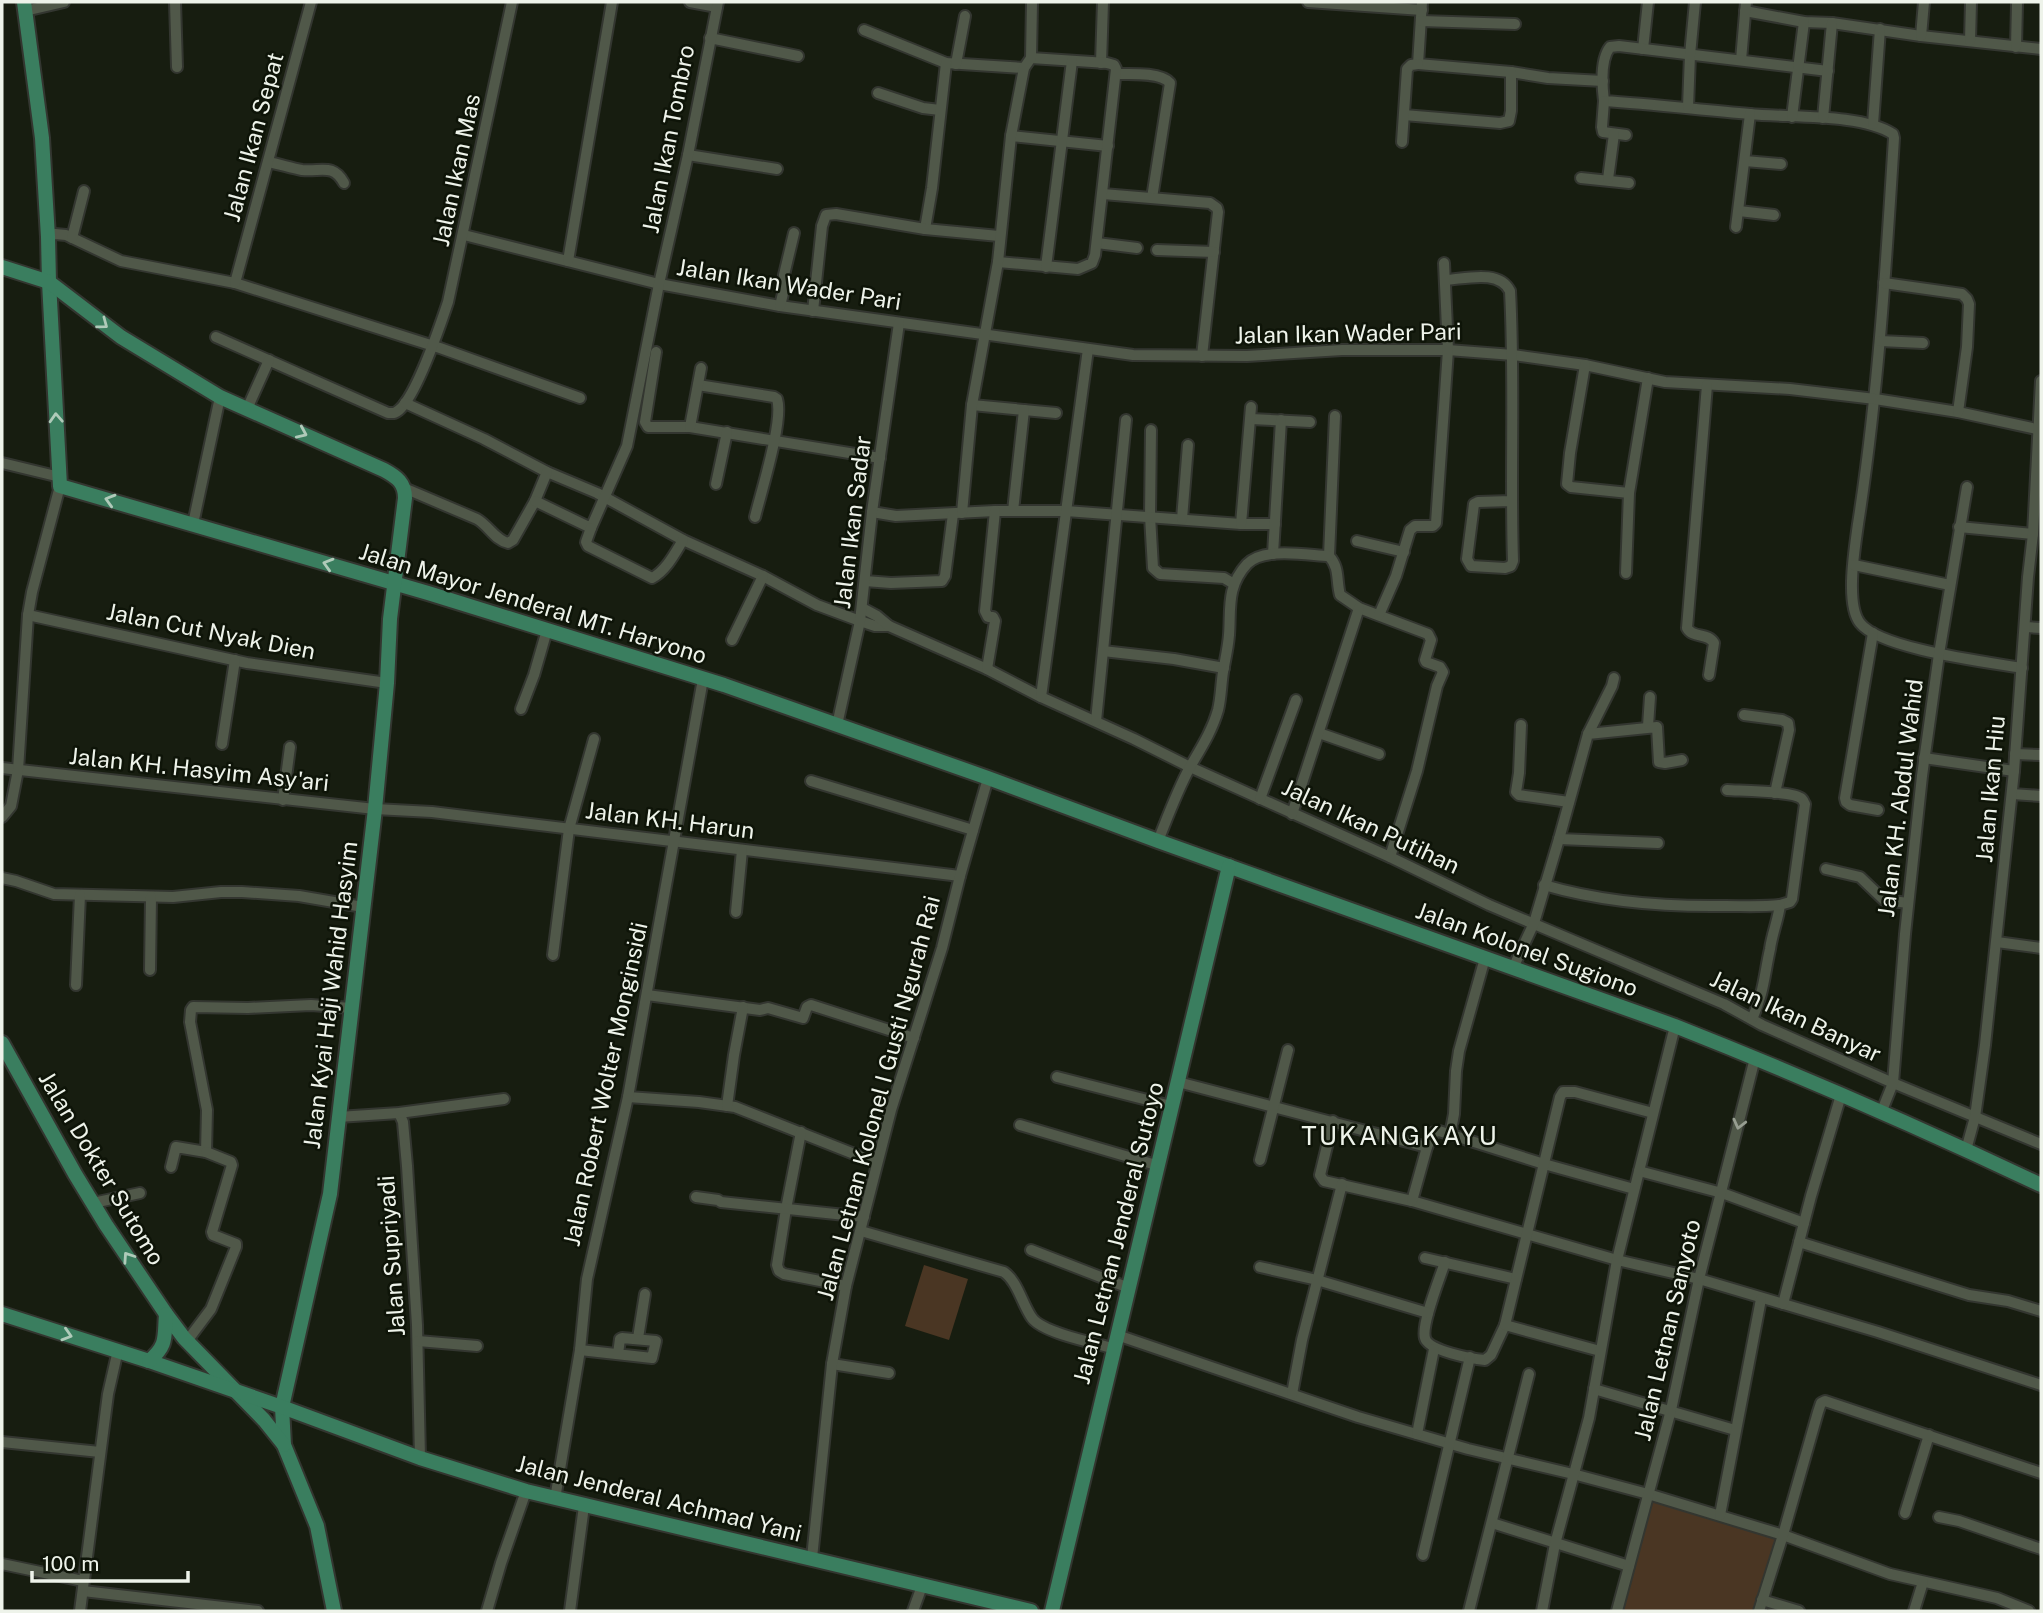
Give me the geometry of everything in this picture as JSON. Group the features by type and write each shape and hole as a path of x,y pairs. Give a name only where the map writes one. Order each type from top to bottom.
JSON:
{"main road":[{"path":"24,6 41,138 60,481"},
{"path":"2,267 49,282 106,327 220,397 384,470 399,479 404,488"},
{"name":"Jalan Mayor Jenderal MT. Haryono","path":"60,481 704,679 988,778"},
{"name":"Jalan Kyai Haji Wahid Hasyim","path":"284,1445 282,1407 330,1194 375,809 404,488"},
{"name":"Jalan Kolonel Sugiono","path":"988,778 1675,1026 1841,1095 2041,1185"},
{"name":"Jalan Letnan Jenderal Sutoyo","path":"1052,1611 1229,866"},
{"name":"Jalan Dokter Sutomo","path":"2,1044 93,1203 166,1314 187,1341 238,1392 284,1445"},
{"name":"Jalan Jenderal Achmad Yani","path":"2,1314 118,1350 420,1458 526,1491 1028,1611"},
{"path":"149,1361 159,1353 163,1345 166,1314"},
{"path":"284,1445 317,1526 334,1611"}],"street":[{"path":"24,6 64,2"},
{"path":"175,2 177,67"},
{"name":"Jalan Ikan Sepat","path":"235,283 311,2"},
{"name":"Jalan Ikan Mas","path":"405,403 433,346 448,302 512,2"},
{"path":"568,261 612,2"},
{"path":"690,2 717,4"},
{"path":"865,581 942,581 945,576 998,262 1011,136 1027,63 1032,2"},
{"path":"1101,63 1102,2"},
{"path":"1308,2 1375,4 1516,24"},
{"path":"1643,49 1648,2"},
{"path":"1688,107 1695,2"},
{"path":"1921,36 1924,2"},
{"path":"1970,41 1971,2"},
{"name":"Jalan Ikan Tombro","path":"591,528 623,454 688,155 717,4"},
{"path":"2016,47 2017,4"},
{"path":"1741,60 1746,6 1804,22 1832,23 2041,49"},
{"path":"1418,64 1422,11"},
{"path":"925,229 940,110 965,16"},
{"path":"1792,117 1804,22"},
{"path":"1823,118 1832,23"},
{"path":"1872,124 1880,29"},
{"path":"864,30 951,64 1072,61 1114,65 1116,74 1103,194 1092,263 1082,269 998,262"},
{"path":"710,38 798,56"},
{"path":"1626,135 1605,133 1602,130 1603,81 1606,52 1610,47 1828,71"},
{"path":"1046,267 1072,61"},
{"path":"1402,142 1407,69 1410,65 1603,81"},
{"path":"1404,115 1500,123 1508,121 1511,111 1511,72"},
{"path":"1116,74 1164,78 1170,83 1152,198"},
{"path":"878,93 922,108 940,110"},
{"path":"1604,101 1823,118 1872,124 1891,132 1895,138 1880,341 1854,565 1852,604 1858,621 1867,630 1885,639 1939,654 2022,668"},
{"path":"1736,227 1751,114"},
{"path":"1608,179 1614,134"},
{"path":"1011,136 1108,146"},
{"path":"688,155 777,169"},
{"path":"1745,161 1781,164"},
{"path":"268,162 303,170 328,170 338,174 344,183"},
{"path":"1581,178 1629,183"},
{"path":"72,238 84,191"},
{"path":"1103,194 1210,202 1214,205 1218,212 1202,356"},
{"path":"1739,211 1774,215"},
{"path":"813,311 822,226 826,215 836,214 925,229 999,236"},
{"path":"780,306 794,233"},
{"path":"48,237 59,234 72,238 109,257 128,263 235,283 433,346 580,398"},
{"name":"Jalan Ikan Wader Pari","path":"464,236 659,284 780,306 1133,355 1247,356 1342,350 1448,350 1513,355 1585,365 1665,382 1790,388 1875,399 1958,412 2039,430"},
{"path":"1097,243 1137,248"},
{"path":"1157,250 1214,252"},
{"path":"1379,615 1396,576 1412,527 1433,526 1437,523 1448,350 1444,263"},
{"path":"1445,280 1494,278 1504,282 1510,291 1513,355 1511,566 1471,566 1467,559 1474,504 1511,501"},
{"path":"1884,283 1962,294 1967,299 1969,322 1958,412"},
{"name":"Jalan Ikan Sadar","path":"837,725 860,621 872,512 899,323"},
{"path":"216,337 388,413 397,412 405,403 605,498 683,540 763,576 817,605 875,626 889,626"},
{"path":"1880,341 1923,343"},
{"path":"1041,697 1088,349"},
{"path":"656,352 645,424 648,428 690,427 880,458"},
{"path":"247,409 269,360"},
{"path":"1585,365 1567,484 1571,487 1629,493"},
{"path":"690,427 701,368"},
{"path":"1626,573 1629,493 1648,378"},
{"name":"Jalan Ikan Hiu","path":"1966,1150 1975,1117 2012,794 2033,534 2041,381"},
{"path":"698,385 777,399 779,408 774,441 755,517"},
{"path":"1707,385 1687,628 1693,634 1709,637 1714,643 1709,675"},
{"path":"193,524 220,397"},
{"path":"972,405 1056,413"},
{"path":"1013,511 1024,410"},
{"path":"1241,524 1251,413 1281,421 1310,422"},
{"path":"1335,416 1329,556 1337,570 1340,595 1359,608 1428,634 1431,640 1425,660 1440,667 1443,672 1437,686 1417,771 1390,857"},
{"path":"1096,721 1126,420"},
{"path":"1273,554 1281,421"},
{"path":"1151,430 1150,516 1155,572 1224,578 1234,584"},
{"path":"716,484 727,432"},
{"path":"1182,519 1188,444"},
{"path":"2,463 60,481 28,615 18,770 12,806 2,817"},
{"path":"404,488 482,522 506,542 513,540 547,472"},
{"name":"Jalan KH. Abdul Wahid","path":"1881,1113 1893,1083 1908,903 1924,758 1967,487"},
{"path":"535,500 591,528 586,542 588,545 652,578 662,571 683,540"},
{"path":"987,669 995,621 988,617 985,611 995,511"},
{"path":"872,512 896,516 1066,511 1241,524 1275,524"},
{"path":"1959,527 2033,534"},
{"path":"1357,541 1404,552"},
{"path":"1158,841 1175,796 1207,739 1218,708 1229,635 1229,605 1234,584 1248,563 1258,556 1329,556"},
{"path":"1854,565 1950,584"},
{"path":"732,640 763,576"},
{"path":"2028,577 2041,578"},
{"path":"862,608 889,626"},
{"path":"1292,814 1359,608"},
{"name":"Jalan Cut Nyak Dien","path":"28,615 235,660 387,683"},
{"name":"Jalan Ikan Putihan","path":"889,626 987,669 1041,697 1489,905 1534,923"},
{"path":"2025,627 2041,628"},
{"path":"521,709 547,630"},
{"path":"1873,633 1845,798 1850,805 1878,810"},
{"path":"1102,651 1224,668"},
{"path":"222,744 235,660"},
{"path":"1513,968 1534,923 1588,734 1609,694 1614,678"},
{"name":"Jalan Robert Wolter Monginsidi","path":"555,1499 580,1350 587,1279 628,1097 704,679"},
{"path":"1648,726 1650,697"},
{"path":"1260,799 1296,700"},
{"path":"1744,715 1788,723 1789,730 1774,793"},
{"path":"1521,725 1516,792 1519,795 1569,802"},
{"path":"1588,734 1657,727 1659,761 1682,760"},
{"path":"1319,733 1379,754"},
{"path":"553,955 569,829 594,739"},
{"path":"283,800 290,747"},
{"path":"2015,754 2041,755"},
{"path":"1924,758 2014,771"},
{"name":"Jalan KH. Hasyim Asy'ari","path":"2,768 375,809"},
{"name":"Jalan Letnan Kolonel I Gusti Ngurah Rai","path":"812,1558 832,1364 846,1286 877,1163 942,948 988,778"},
{"path":"811,780 973,830"},
{"path":"1544,885 1650,904 1695,907 1780,905 1790,902 1805,804 1797,797 1727,790"},
{"path":"2012,794 2041,796"},
{"name":"Jalan KH. Harun","path":"375,809 432,811 960,876"},
{"path":"1559,839 1658,843"},
{"path":"736,912 741,849"},
{"path":"1826,869 1860,877 1884,900 1908,903"},
{"path":"2,878 54,894 151,897 242,892 299,896 363,907"},
{"path":"76,985 80,894"},
{"path":"149,970 151,897"},
{"path":"1752,1019 1765,986 1780,905"},
{"name":"Jalan Ikan Banyar","path":"1534,923 1724,1004 1790,1039 2041,1144"},
{"path":"1997,942 2041,948"},
{"path":"1450,1135 1459,1051 1485,958"},
{"path":"647,995 762,1010 768,1008 803,1018 807,1007 811,1005 914,1038"},
{"path":"206,1152 206,1110 190,1022 193,1007 311,1005 351,1008"},
{"path":"727,1106 743,1007"},
{"path":"1542,1611 1555,1544 1589,1418 1617,1260 1675,1026"},
{"path":"1260,1160 1289,1049"},
{"name":"Jalan Letnan Sanyoto","path":"1617,1611 1671,1410 1699,1279 1755,1058"},
{"path":"1057,1077 1171,1106"},
{"path":"1178,1082 1427,1147"},
{"path":"1445,1262 1428,1313 1425,1339 1434,1349 1488,1359 1504,1325 1558,1102 1563,1093 1574,1092 1653,1113"},
{"path":"1783,1304 1841,1095"},
{"path":"628,1097 735,1107 877,1163"},
{"path":"338,1117 399,1113 504,1099"},
{"name":"Jalan Supriyadi","path":"399,1113 403,1122 407,1166 418,1341 420,1458"},
{"path":"1334,1121 1320,1175 1324,1181 1412,1201 1617,1260 1699,1279 2041,1384"},
{"path":"1020,1125 1156,1166"},
{"path":"1412,1201 1427,1147 1434,1132 1439,1131 1634,1189"},
{"path":"801,1132 786,1209 779,1270 784,1274 846,1286"},
{"path":"171,1167 176,1147 206,1152 231,1162 232,1165 212,1232 213,1235 236,1244 236,1247 211,1309 187,1341"},
{"path":"1639,1171 1722,1194 1804,1223"},
{"path":"1292,1394 1302,1340 1342,1184"},
{"path":"93,1203 140,1193"},
{"path":"696,1196 722,1202 864,1217"},
{"path":"861,1231 1004,1272 1010,1276 1034,1321 1046,1329 1115,1342 1417,1434 1648,1494 1783,1535 1890,1574 1997,1598 2029,1611"},
{"path":"1799,1242 1969,1295 2008,1301 2041,1311"},
{"path":"1031,1250 1129,1288"},
{"path":"1425,1258 1516,1279"},
{"path":"1260,1267 1317,1280 1428,1313"},
{"path":"638,1338 645,1294"},
{"path":"1720,1515 1761,1299"},
{"path":"1504,1325 1600,1351"},
{"path":"580,1350 652,1358 656,1341 627,1337 620,1339 618,1354"},
{"path":"418,1341 477,1346"},
{"path":"1417,1434 1434,1349"},
{"path":"80,1611 108,1394 118,1350"},
{"path":"1423,1555 1470,1357"},
{"path":"832,1364 889,1373"},
{"path":"1469,1611 1529,1374"},
{"path":"1594,1389 1735,1430"},
{"path":"1799,1611 1760,1606 1821,1403 1830,1402 2041,1473"},
{"path":"1905,1513 1929,1435"},
{"path":"2,1442 100,1452"},
{"path":"487,1611 526,1491"},
{"path":"570,1611 584,1506"},
{"path":"1939,1517 1959,1521 2041,1549"},
{"path":"1492,1523 1629,1566"},
{"path":"2,1564 83,1586 258,1611"},
{"path":"1914,1611 1923,1582"},
{"path":"913,1611 922,1586"}],"shaded area":[{"path":"924,1265 968,1279 949,1340 905,1326"},
{"path":"1649,1495 1783,1535 1760,1611 1617,1611"}],"district":[{"name":"TUKANGKAYU","path":"1400,1135"}]}
